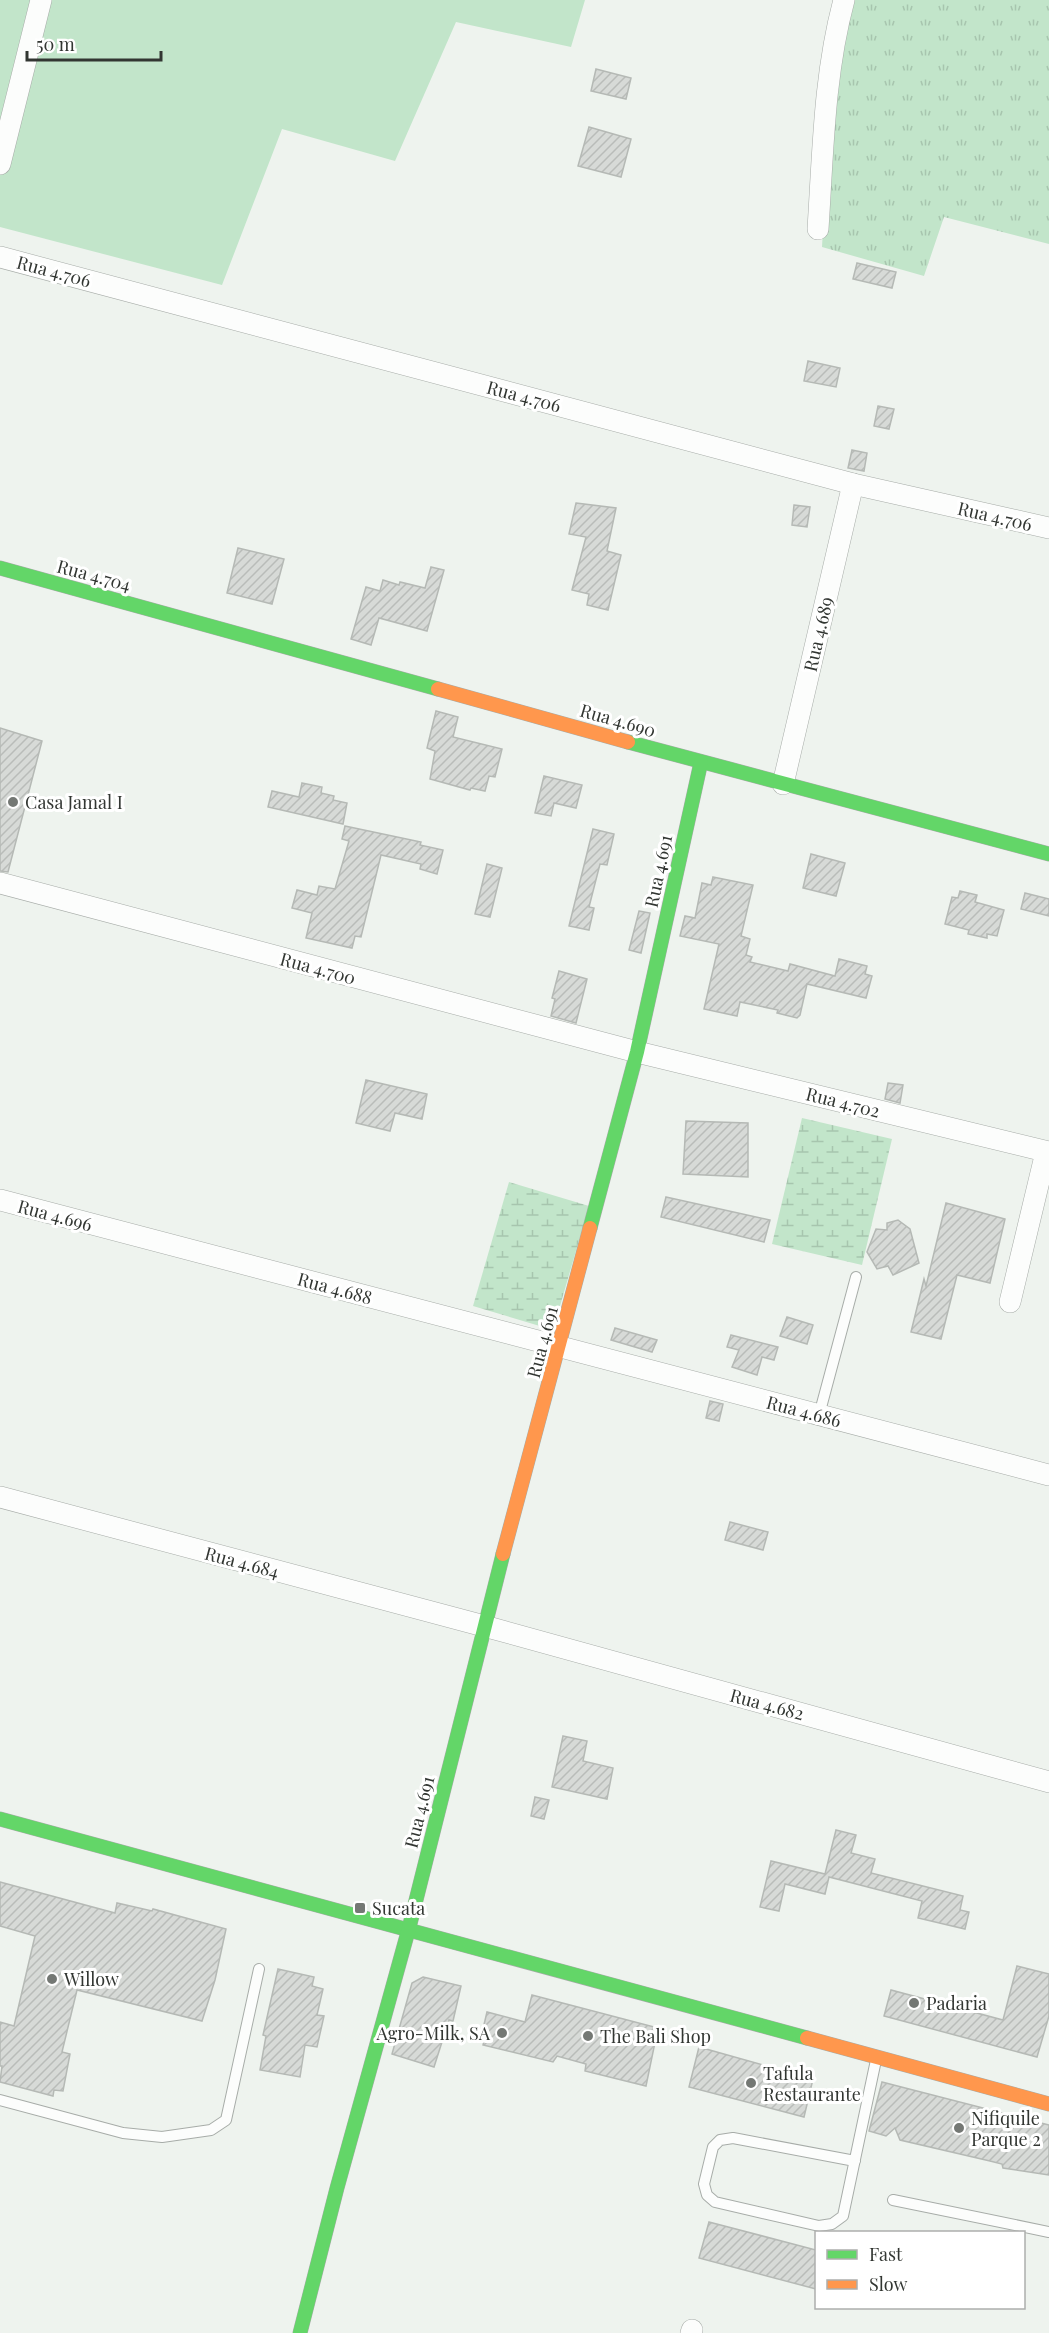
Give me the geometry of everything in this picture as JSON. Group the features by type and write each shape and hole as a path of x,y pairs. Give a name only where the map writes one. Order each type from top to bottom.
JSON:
{"street":[{"path":"0,164 41,0"},
{"path":"818,229 829,81 834,38 844,0"},
{"name":"Rua 4.706","path":"0,257 853,484 1049,528"},
{"name":"Rua 4.689","path":"783,784 853,484"},
{"name":"Rua 4.704","path":"0,568 178,616"},
{"name":"Rua 4.690","path":"178,616 701,762 1048,851"},
{"name":"Rua 4.691","path":"300,2333 337,2188 409,1928 484,1626 637,1052 701,762"},
{"name":"Rua 4.700","path":"0,884 637,1052"},
{"name":"Rua 4.702","path":"637,1052 1048,1152"},
{"path":"1010,1302 1048,1152"},
{"name":"Rua 4.696","path":"0,1200 110,1229"},
{"name":"Rua 4.688","path":"110,1229 560,1347"},
{"name":"Rua 4.686","path":"560,1347 1049,1476"},
{"name":"Rua 4.684","path":"0,1497 484,1626"},
{"name":"Rua 4.682","path":"484,1626 1049,1782"},
{"path":"0,1819 409,1928 1049,2104"}],"lane":[{"path":"819,1415 856,1277"},
{"path":"0,2100 123,2133 162,2138 211,2130 226,2120 259,1970"},
{"path":"855,2161 733,2138 720,2140 713,2147 704,2184 707,2195 715,2202 819,2226 832,2224 843,2216 855,2161 877,2057"},
{"path":"893,2200 1049,2232"}],"green space":[{"path":"0,0 585,0 571,47 456,22 395,161 282,129 222,285 0,227"},
{"path":"850,0 1049,0 1049,244 944,217 924,276 822,247 833,47"},
{"path":"802,1118 892,1139 862,1265 772,1244"},
{"path":"509,1182 589,1206 553,1330 473,1306"}],"building":[{"path":"596,69 631,78 626,99 591,91"},
{"path":"589,127 631,139 621,177 578,166"},
{"path":"857,263 896,272 892,288 853,279"},
{"path":"808,361 840,368 836,387 804,381"},
{"path":"878,406 894,409 889,429 874,426"},
{"path":"852,450 867,453 864,471 848,468"},
{"path":"576,503 616,508 607,551 621,555 608,610 587,605 589,594 572,590 586,537 569,534"},
{"path":"794,505 810,507 807,527 792,525"},
{"path":"238,548 284,559 272,604 227,593"},
{"path":"431,567 444,570 427,631 379,618 371,645 351,639 366,587 380,591 383,580 399,585 400,582 425,588"},
{"path":"436,711 458,717 453,737 502,749 495,777 489,776 485,791 471,788 470,790 430,779 435,751 427,748"},
{"name":"Casa Jamal I","path":"0,728 42,741 8,872 0,871"},
{"path":"544,776 582,785 576,808 554,803 551,816 535,813"},
{"path":"302,783 322,787 321,793 334,796 333,800 347,803 343,824 268,807 272,791 299,797"},
{"path":"345,826 421,842 420,845 443,850 437,874 420,869 421,864 381,855 361,937 355,936 352,948 306,938 312,913 292,908 297,890 317,895 319,886 335,889 349,841 342,839"},
{"path":"593,829 614,834 607,865 600,864 589,907 594,908 589,930 569,926"},
{"path":"811,854 845,863 836,896 803,888"},
{"path":"487,864 502,868 490,917 475,914"},
{"path":"713,877 753,885 741,936 750,939 746,955 752,957 750,962 788,971 790,964 835,976 839,959 867,966 865,974 872,976 866,998 807,984 800,1015 797,1018 777,1013 778,1010 740,1002 737,1016 704,1009 719,944 680,936 685,916 695,918 702,883 711,885"},
{"path":"960,891 977,895 975,902 1004,910 997,936 987,934 987,938 968,934 969,930 945,924 952,897 958,898"},
{"path":"1025,893 1049,899 1049,916 1021,909"},
{"path":"639,911 650,913 641,953 629,950"},
{"path":"559,971 587,979 576,1023 551,1016 555,999 552,998"},
{"path":"366,1080 427,1094 422,1119 395,1113 390,1131 356,1123"},
{"path":"888,1083 903,1085 900,1103 885,1099"},
{"path":"686,1121 748,1123 748,1177 683,1174"},
{"path":"666,1197 770,1220 764,1242 661,1217"},
{"path":"946,1203 1005,1219 990,1283 957,1275 941,1339 911,1332 924,1279 926,1286"},
{"path":"898,1220 910,1229 919,1263 893,1275 888,1266 877,1269 867,1252 876,1229 887,1230 887,1223"},
{"path":"787,1317 813,1325 807,1344 780,1336"},
{"path":"615,1328 657,1340 652,1352 611,1340"},
{"path":"731,1335 778,1347 774,1360 762,1357 757,1375 732,1367 739,1350 727,1347"},
{"path":"710,1401 723,1404 719,1421 706,1418"},
{"path":"730,1522 768,1532 763,1550 725,1540"},
{"path":"563,1736 587,1741 583,1761 613,1768 607,1799 552,1787"},
{"path":"535,1797 549,1800 544,1819 531,1816"},
{"path":"836,1830 856,1835 851,1853 875,1859 871,1873 963,1896 960,1910 969,1912 965,1929 918,1918 922,1901 829,1877 825,1894 785,1884 779,1911 760,1907 771,1861 825,1874"},
{"path":"0,1882 115,1913 117,1903 152,1911 153,1909 226,1929 215,1980 202,2021 77,1990 62,2052 70,2054 63,2091 54,2090 53,2096 0,2082 2,2066 0,2066 0,2022 14,2026 35,1936 0,1926"},
{"name":"Padaria","path":"1017,1966 1049,1974 1049,2016 1037,2057 884,2016 891,1990 1003,2020"},
{"path":"278,1969 314,1977 312,1986 323,1989 317,2015 324,2016 317,2047 305,2045 300,2077 260,2070 266,2036 263,2035"},
{"path":"423,1977 461,1986 453,2021 449,2020 434,2067 392,2054 412,1983"},
{"name":"The Bali Shop","path":"532,1995 658,2028 646,2086 585,2071 586,2064 557,2056 553,2062 483,2045 486,2034 482,2033 487,2012 525,2022"},
{"name":"Tafula Restaurante","path":"699,2047 813,2079 804,2117 689,2087"},
{"name":"Nifiquile Parque 2","path":"882,2082 1049,2125 1049,2175 1003,2168 1002,2164 900,2140 895,2128 886,2136 869,2131"},
{"path":"709,2222 815,2250 815,2289 699,2258"}],"traffic: fast":[{"path":"0,568 438,689"},
{"path":"628,742 1049,854"},
{"path":"590,1228 637,1052 701,762"},
{"path":"300,2333 337,2188 409,1928 503,1554"},
{"path":"0,1819 807,2038"}],"traffic: slow":[{"path":"438,689 628,742"},
{"path":"503,1554 590,1228"},
{"path":"807,2038 1049,2104"}],"place":[{"name":"Casa Jamal I","path":"13,802"},
{"name":"Sucata","path":"360,1908"},
{"name":"Willow","path":"52,1979"},
{"name":"Padaria","path":"914,2003"},
{"name":"Agro-Milk, SA","path":"502,2033"},
{"name":"The Bali Shop","path":"588,2036"},
{"name":"Tafula Restaurante","path":"751,2083"},
{"name":"Nifiquile Parque 2","path":"959,2128"}]}
